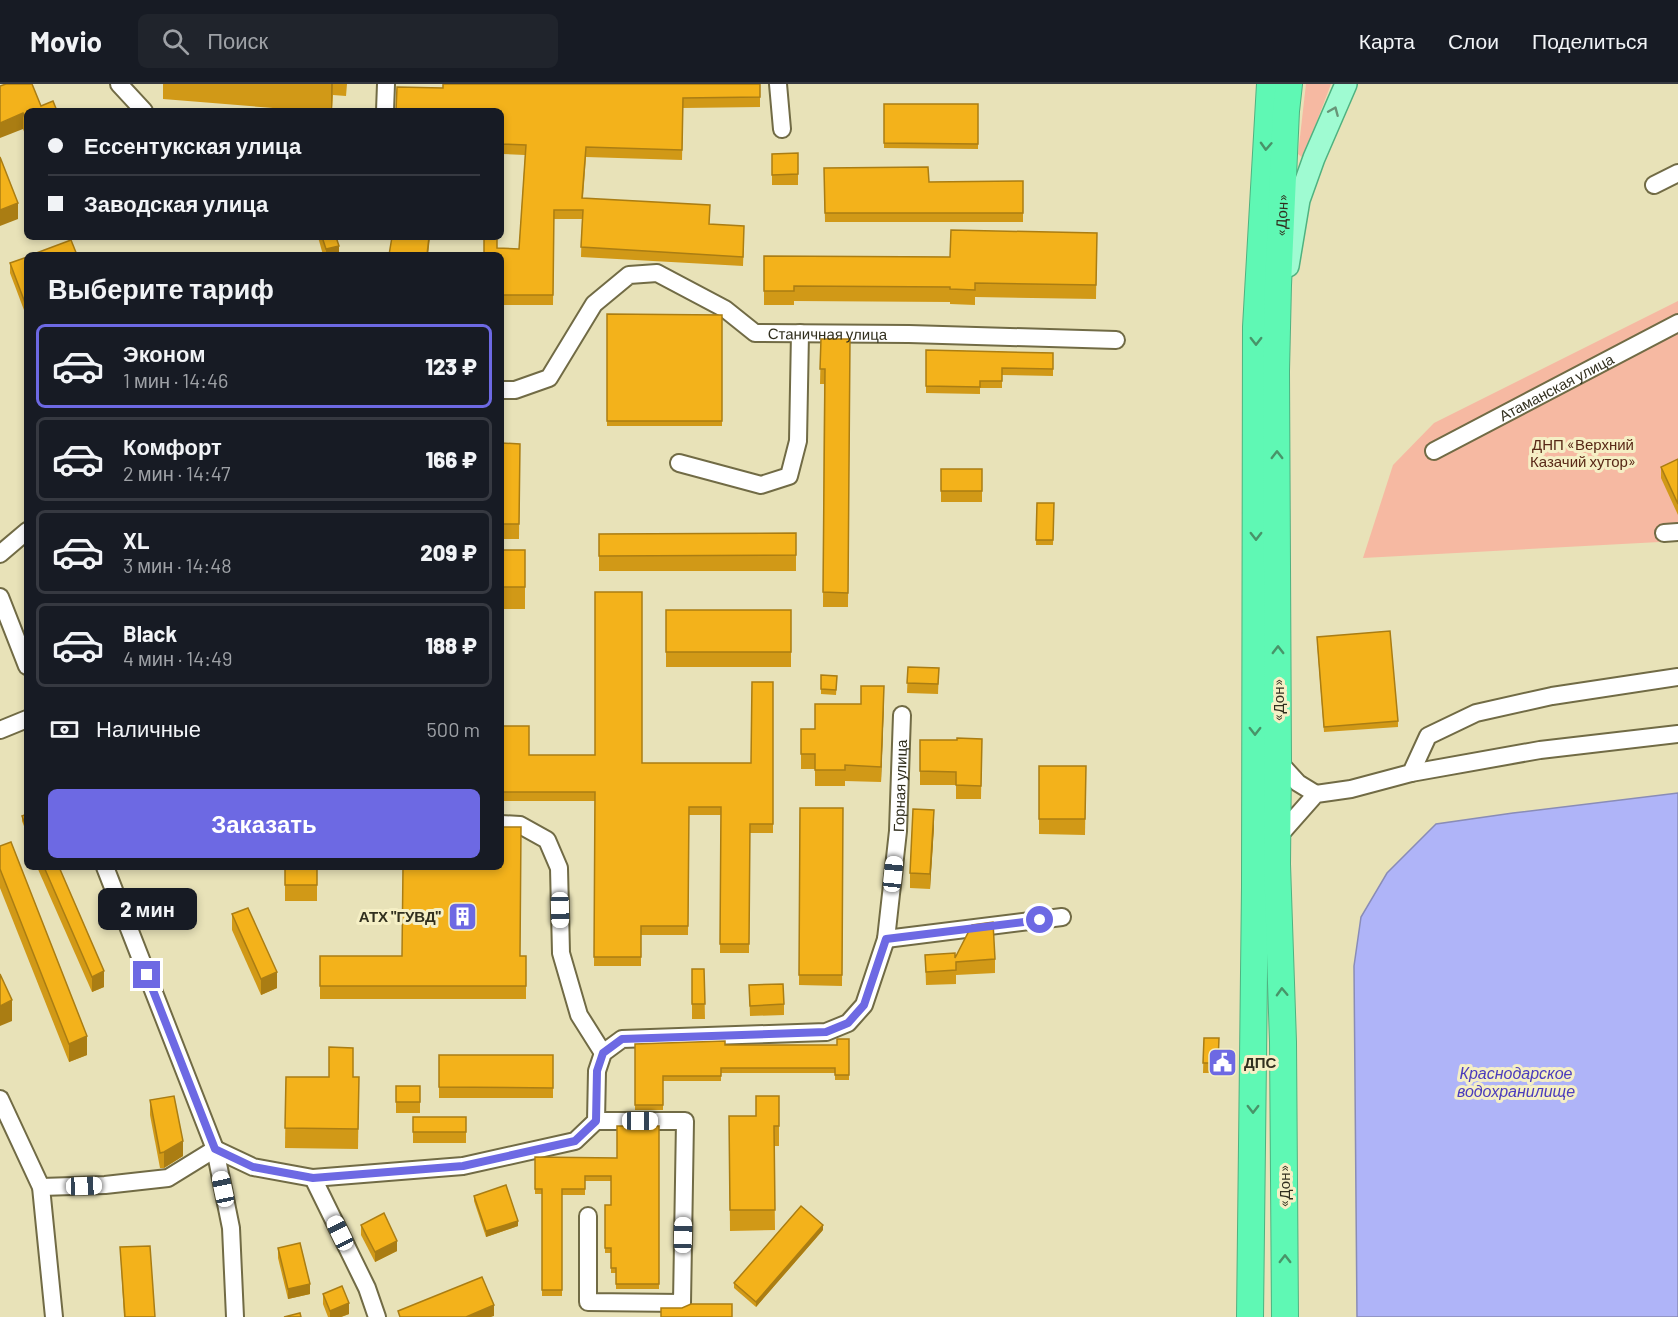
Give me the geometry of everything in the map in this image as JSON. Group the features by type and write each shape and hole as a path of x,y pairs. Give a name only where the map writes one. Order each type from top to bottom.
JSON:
{"highway":[{"name":"«Дон»","path":"1274,85 1278,274 1276,371 1277,864 1283,1041 1285,1317"},
{"name":"«Дон»","path":"1250,1317 1253,1209 1256,327 1274,85"}],"main road":[{"path":"1276,371 1299,200 1314,158 1346,84"}],"street":[{"path":"119,84 141,108"},
{"path":"384,108 386,84"},
{"path":"778,84 782,129"},
{"path":"1654,185 1678,173"},
{"name":"Станичная улица","path":"504,390 515,390 549,378 594,304 629,274 657,273 725,309 755,333 1116,340"},
{"name":"Атаманская улица","path":"1434,451 1678,323"},
{"path":"679,463 761,485 789,476 798,441 800,333"},
{"path":"0,554 24,534"},
{"path":"0,597 24,658"},
{"path":"1411,773 1428,736 1476,713 1552,696 1678,677"},
{"name":"Горная улица","path":"603,1053 622,1039 826,1032 848,1023 864,1005 886,939 898,831 902,715"},
{"path":"0,730 24,720"},
{"path":"1278,761 1298,783 1316,794 1351,789 1411,773 1540,750 1678,734"},
{"path":"1278,837 1316,794"},
{"path":"504,824 520,825 547,840 559,868 561,953 579,1015 603,1053 597,1071 596,1121"},
{"path":"106,870 215,1149 231,1228 235,1317"},
{"path":"886,939 1062,917"},
{"path":"0,1100 41,1187 54,1317"},
{"path":"215,1149 253,1167 313,1178 463,1166 575,1141 596,1121 684,1121 682,1303 588,1302 588,1216"},
{"path":"41,1187 105,1185 168,1178 215,1149"},
{"path":"313,1178 367,1288 377,1317"}],"green space":[{"path":"1306,84 1331,84 1303,158 1298,154"},
{"name":"ДНП «Верхний Казачий хутор»","path":"1678,301 1678,541 1363,558 1393,465 1434,423"}],"water":[{"name":"Краснодарское водохранилище","path":"1678,793 1678,1317 1357,1317 1354,966 1361,917 1387,873 1436,824"}],"building":[{"path":"32,84 41,106 53,101 56,108 24,108 24,116 23,113 0,123 0,86"},
{"path":"443,84 760,84 760,97 683,98 682,150 586,147 582,198 710,205 709,224 744,226 743,257 581,247 583,210 554,210 553,295 504,295 504,252 484,252 484,240 497,240 497,248 519,249 526,145 504,144 504,108 396,108 397,87 443,88"},
{"path":"884,104 978,104 978,144 884,143"},
{"path":"798,153 798,174 772,175 772,154"},
{"path":"0,157 18,203 0,210"},
{"path":"928,167 929,182 1023,181 1023,213 825,213 824,168"},
{"path":"951,230 1097,233 1096,285 975,283 975,290 950,289 950,287 794,286 794,291 764,291 764,256 950,257"},
{"path":"71,240 76,252 39,252"},
{"path":"323,240 337,240 339,246 326,249"},
{"path":"392,240 429,240 427,252 390,252"},
{"path":"24,258 24,300 10,263"},
{"path":"607,314 722,315 722,421 607,421"},
{"path":"821,339 850,339 848,593 823,592 825,369 820,369"},
{"path":"926,350 1053,353 1053,369 1002,368 1002,381 980,381 980,387 926,386"},
{"path":"504,443 520,444 519,524 504,524"},
{"path":"1678,459 1678,504 1661,467"},
{"path":"941,469 982,469 982,491 941,491"},
{"path":"1037,503 1054,503 1053,540 1036,540"},
{"path":"796,533 796,555 599,556 599,534"},
{"path":"504,550 525,550 525,587 504,587"},
{"path":"595,592 642,592 642,763 751,763 752,682 773,682 773,824 750,824 749,944 720,944 721,807 689,807 688,926 641,926 641,957 594,957 595,792 504,792 504,726 529,726 529,755 595,755"},
{"path":"666,610 791,610 791,652 666,652"},
{"path":"1390,631 1398,721 1324,727 1317,637"},
{"path":"908,667 939,668 938,684 907,683"},
{"path":"821,675 837,676 836,690 821,689"},
{"path":"861,686 884,686 881,767 845,765 845,770 815,770 815,754 801,754 801,729 815,729 815,704 861,704"},
{"path":"957,738 982,739 981,786 956,785 956,772 920,771 920,740 957,740"},
{"path":"1039,766 1086,766 1085,819 1039,819"},
{"path":"800,808 843,808 842,975 799,975"},
{"path":"913,809 934,810 930,874 910,873"},
{"name":"АТХ \"ГУВД\"","path":"504,827 521,827 520,956 526,956 526,986 320,986 320,956 402,956 403,870 504,870"},
{"path":"11,842 87,1036 69,1044 0,869 0,846"},
{"path":"45,870 60,870 104,971 92,977"},
{"path":"285,870 317,870 317,885 285,885"},
{"path":"248,908 277,972 261,979 232,914"},
{"path":"993,922 995,959 956,962 956,970 926,972 925,955 955,953 955,958 972,925"},
{"path":"692,969 704,969 705,1004 692,1004"},
{"path":"0,974 12,1000 0,1006"},
{"path":"783,984 784,1004 750,1006 749,985"},
{"path":"1204,1038 1219,1038 1218,1063 1203,1063"},
{"path":"837,1039 849,1039 849,1075 835,1075 835,1068 721,1068 721,1076 663,1076 663,1105 635,1105 635,1044 725,1041 725,1045 837,1045"},
{"path":"329,1047 353,1048 353,1077 359,1077 358,1129 285,1128 286,1077 329,1077"},
{"path":"439,1055 553,1055 553,1088 439,1087"},
{"path":"396,1086 420,1086 420,1102 396,1102"},
{"path":"174,1096 183,1141 160,1153 150,1100"},
{"path":"756,1096 779,1096 779,1126 774,1126 775,1210 730,1210 729,1116 756,1116"},
{"path":"413,1117 466,1117 466,1132 413,1132"},
{"path":"617,1126 659,1126 659,1284 616,1284 616,1268 611,1268 611,1248 605,1248 605,1205 611,1205 611,1176 585,1176 585,1189 562,1189 562,1290 542,1290 542,1189 535,1189 535,1157 617,1158"},
{"path":"506,1185 518,1221 486,1231 474,1196"},
{"path":"801,1206 823,1225 756,1302 734,1283"},
{"path":"384,1213 397,1241 375,1252 361,1225"},
{"path":"300,1243 310,1284 288,1289 278,1248"},
{"path":"150,1246 155,1317 125,1317 120,1247"},
{"path":"482,1277 494,1305 466,1317 400,1317 398,1311"},
{"path":"342,1286 349,1303 330,1311 323,1294"},
{"path":"691,1304 732,1304 732,1317 661,1317 661,1308 682,1308"},
{"path":"300,1313 301,1317 284,1317"}],"place":[{"name":"АТХ \"ГУВД\"","path":"462,916"},
{"name":"ДПС","path":"1223,1062"}],"route":[{"path":"147,975 215,1149 253,1167 313,1178 463,1166 575,1141 596,1121 597,1071 603,1053 622,1039 826,1032 848,1023 864,1005 886,939 1040,920"}]}
